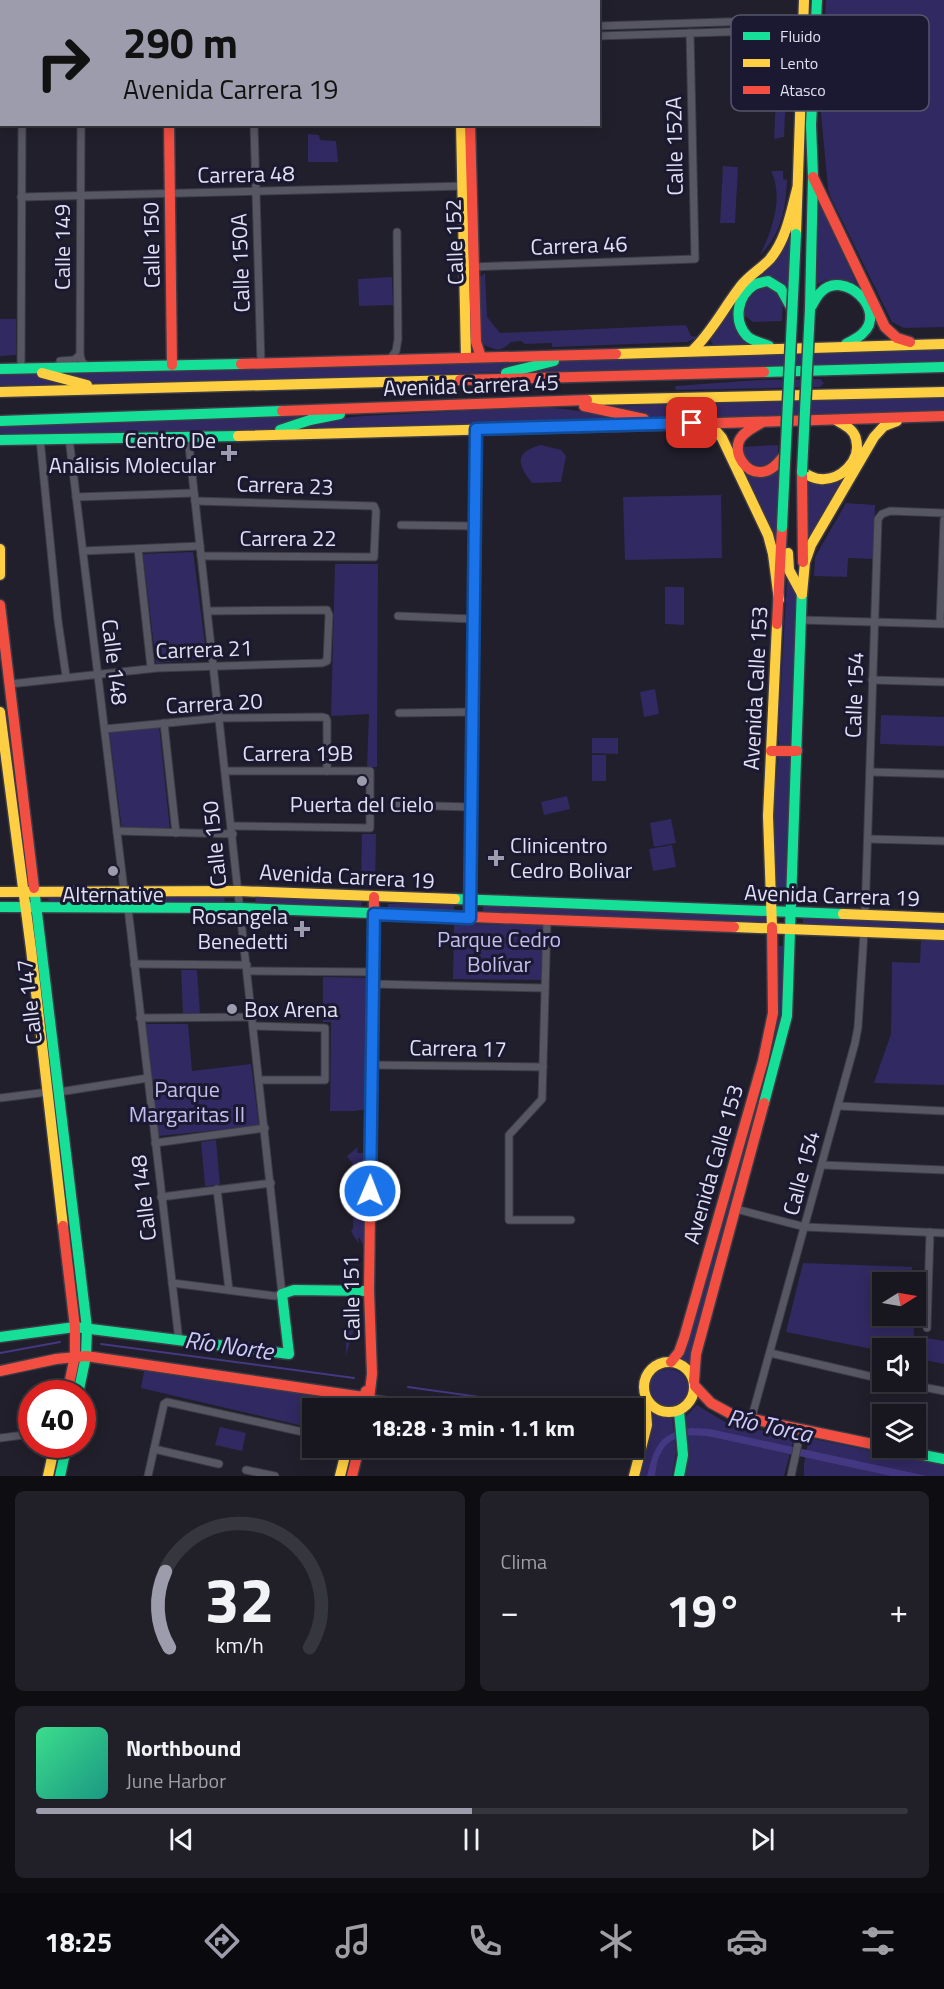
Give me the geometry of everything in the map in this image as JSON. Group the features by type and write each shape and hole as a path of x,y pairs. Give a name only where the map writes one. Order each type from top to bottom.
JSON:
{"main road":[{"name":"Avenida Calle 153","path":"803,15 804,0"},
{"name":"Avenida Calle 153","path":"816,15 817,0"},
{"name":"Avenida Calle 153","path":"800,111 798,234 784,456 785,527 789,570 802,594"},
{"name":"Avenida Calle 153","path":"694,1383 696,1354 786,1023 802,594 802,472 812,235 812,111"},
{"name":"Avenida Calle 153","path":"671,1362 679,1352 685,1338 768,1038 774,997 768,822 771,751 789,466 801,149 811,124"},
{"name":"Calle 150","path":"169,126 172,365"},
{"name":"Calle 152","path":"461,126 467,186 469,268 466,358"},
{"name":"Calle 152","path":"467,186 470,126"},
{"path":"813,177 885,327 897,338 927,344"},
{"path":"692,351 708,336 742,284 776,251 787,227 797,189"},
{"name":"Calle 152","path":"469,268 476,342 482,357"},
{"path":"783,348 763,345 749,337 740,325 738,307 741,296 748,289 765,282 778,285 792,309"},
{"path":"810,309 818,293 828,287 841,285 853,288 866,301 870,314 868,326 860,337 835,346"},
{"name":"Avenida Carrera 45","path":"0,369 20,365 88,367 261,364 944,344"},
{"path":"479,379 579,354"},
{"path":"20,365 107,388"},
{"name":"Avenida Carrera 45","path":"0,392 944,367"},
{"name":"Avenida Carrera 45","path":"0,421 721,396 944,392"},
{"path":"561,401 662,423"},
{"path":"258,435 310,420 381,407"},
{"name":"Avenida Carrera 45","path":"3,442 69,438 944,416"},
{"path":"802,594 805,562 811,545 874,437 884,426 916,417"},
{"path":"802,472 819,480 834,478 843,474 850,467 857,453 856,441 851,429 840,421 833,420"},
{"path":"768,421 752,426 742,433 737,447 740,461 752,471 759,473 773,469 784,456"},
{"path":"692,423 717,432 724,442 768,534 779,600"},
{"path":"470,918 476,429"},
{"path":"0,549 0,575"},
{"name":"Calle 147","path":"0,605 37,908 53,1092 81,1327 79,1380"},
{"name":"Calle 147","path":"0,712 25,908 53,1092"},
{"path":"771,751 797,751"},
{"path":"14,816 26,814"},
{"name":"Avenida Carrera 19","path":"0,892 239,891 944,918"},
{"name":"Calle 151","path":"368,1398 372,1374 369,1291 374,897"},
{"name":"Avenida Carrera 19","path":"0,907 241,908 944,935"},
{"path":"282,1294 294,1290 369,1291"},
{"name":"Calle 150","path":"178,1341 289,1354 282,1294"},
{"path":"0,1337 81,1327 178,1341"},
{"path":"0,1371 80,1356 348,1398"},
{"name":"Calle 147","path":"72,1380 80,1356"},
{"path":"634,1476 647,1425 644,1383 649,1372 659,1364 671,1362 684,1367 705,1398 733,1415 872,1444"},
{"path":"644,1390 650,1404 659,1411 671,1413 679,1411 690,1402 694,1383"},
{"path":"679,1411 683,1460 679,1476"},
{"path":"926,1455 944,1459"},
{"path":"48,1476 52,1458"},
{"path":"60,1476 64,1458"},
{"path":"340,1476 344,1458"},
{"path":"352,1476 356,1458"}],"street":[{"path":"600,26 731,25"},
{"path":"600,36 731,30"},
{"name":"Calle 152A","path":"690,33 695,259"},
{"path":"20,365 22,126"},
{"name":"Calle 149","path":"80,355 81,126"},
{"name":"Calle 150A","path":"254,126 261,364"},
{"name":"Carrera 48","path":"21,197 467,186"},
{"path":"389,360 396,351 398,339 397,232"},
{"name":"Carrera 46","path":"469,268 695,259"},
{"path":"398,339 403,352 412,359"},
{"path":"0,363 20,365 70,361 80,355 82,362 88,367"},
{"name":"Calle 150","path":"188,436 282,1294"},
{"name":"Calle 148","path":"69,438 124,890"},
{"path":"40,439 58,621 66,676"},
{"name":"Carrera 23","path":"76,497 195,497 374,506 376,512 374,557"},
{"name":"Calle 154","path":"865,915 878,519 882,514 890,511 944,513"},
{"path":"801,620 942,623 944,520"},
{"path":"401,525 474,526"},
{"path":"83,551 200,546"},
{"path":"138,549 152,668"},
{"name":"Carrera 22","path":"201,556 374,557"},
{"name":"Carrera 21","path":"10,684 152,668 327,661 329,615 327,610 208,611"},
{"path":"398,616 473,619"},
{"path":"872,680 944,682"},
{"path":"399,713 472,712"},
{"name":"Carrera 20","path":"105,729 220,718 326,718 327,771"},
{"path":"164,723 176,833"},
{"name":"Carrera 19B","path":"226,771 370,771 370,828 232,826"},
{"path":"870,772 944,774"},
{"path":"397,805 471,807"},
{"path":"117,831 233,834"},
{"path":"868,839 944,841"},
{"name":"Calle 148","path":"128,908 178,1341"},
{"path":"547,921 542,1099 509,1135 508,1220 571,1220"},
{"name":"Calle 154","path":"752,1420 858,1027 864,932"},
{"path":"134,964 373,972"},
{"path":"373,984 545,988"},
{"path":"141,1018 253,1017"},
{"path":"254,1026 325,1028 325,1080 260,1080"},
{"name":"Carrera 17","path":"372,1065 543,1067"},
{"path":"0,1098 147,1078"},
{"path":"838,1106 944,1111"},
{"path":"155,1143 265,1128"},
{"path":"822,1166 944,1170"},
{"path":"161,1197 271,1183"},
{"path":"217,1189 229,1290"},
{"path":"736,1209 805,1227 944,1233"},
{"path":"927,1328 930,1232"},
{"path":"172,1283 275,1296 282,1294"},
{"path":"770,1353 872,1376"},
{"path":"926,1388 944,1391"},
{"path":"147,1476 164,1404 167,1402 302,1432"},
{"path":"796,1476 801,1430"},
{"path":"0,1438 18,1436"},
{"path":"154,1449 219,1464"},
{"path":"791,1476 796,1460"},
{"path":"246,1470 275,1476"}],"green space":[{"path":"826,0 944,0 944,327 904,328 892,322 830,196 821,111 929,111 929,15 825,15"},
{"path":"775,111 785,111 784,137 774,139"},
{"path":"308,134 319,135 320,140 336,141 338,162 308,162"},
{"path":"723,166 738,167 735,223 720,223"},
{"path":"771,171 783,171 783,179 787,180 785,201 778,230 760,255 775,214 775,181"},
{"path":"816,196 858,287 831,280 815,286"},
{"path":"793,225 790,292 755,276"},
{"path":"485,273 487,317 500,333 686,325 691,336 698,337 687,342 552,347 552,343 525,344 521,341 511,342 503,348 494,349 482,344 480,277"},
{"path":"392,277 393,305 359,306 358,279"},
{"path":"761,286 775,290 783,301 782,321 753,322 741,313 741,307"},
{"path":"736,298 752,345 714,347 710,339"},
{"path":"0,319 16,319 16,355 0,356"},
{"path":"944,347 944,363 524,375 575,357"},
{"path":"545,359 504,372 122,384 93,383 46,371"},
{"path":"24,371 73,384 0,387 0,372"},
{"path":"820,379 824,383 820,387 676,390 675,386 758,380"},
{"path":"944,398 944,413 663,419 606,407 723,402"},
{"path":"540,407 638,420 284,431 331,419"},
{"path":"311,415 268,430 0,437 0,426"},
{"path":"735,440 741,468 778,470 779,555 727,444"},
{"path":"541,445 561,450 566,456 561,482 532,483 523,470 521,459 523,455 526,451"},
{"path":"778,445 778,455 772,465 751,466 741,447"},
{"path":"844,475 806,543 807,481"},
{"path":"721,495 722,558 625,560 623,497"},
{"path":"846,503 875,505 873,559 848,558 847,577 814,576 815,557"},
{"path":"193,552 207,659 156,663 143,554"},
{"path":"335,564 378,564 377,767 367,767 369,714 331,716"},
{"path":"787,579 798,591 792,744 780,747 778,739"},
{"path":"665,587 684,587 684,625 665,624"},
{"path":"655,689 659,714 644,717 640,692"},
{"path":"881,715 944,717 944,746 880,744"},
{"path":"159,726 170,830 122,829 109,731"},
{"path":"592,738 618,738 618,754 592,753"},
{"path":"592,755 606,755 606,781 592,781"},
{"path":"778,756 792,756 788,900 775,899 772,826"},
{"path":"567,796 570,809 544,815 541,802"},
{"path":"671,819 676,843 654,847 650,823"},
{"path":"362,834 376,834 375,887 361,887"},
{"path":"672,845 676,867 653,871 649,849"},
{"path":"224,894 225,903 49,904 48,896"},
{"path":"256,894 362,899 361,909 255,905"},
{"path":"388,904 454,904 454,912 388,911"},
{"path":"483,905 765,915 765,922 732,924 483,916"},
{"path":"803,917 944,922 944,932 803,926"},
{"name":"Parque Cedro Bolívar","path":"454,924 544,925 543,980 453,979"},
{"path":"921,941 944,941 944,1085 874,1083 891,1034 892,962 920,963"},
{"path":"778,946 785,946 783,1012 689,1368 680,1361 772,1040"},
{"path":"181,970 197,970 200,1014 183,1014"},
{"path":"323,977 370,978 368,1109 330,1111 331,1022 323,1022"},
{"name":"Parque Margaritas II","path":"145,1024 188,1024 192,1071 251,1064 259,1126 158,1136"},
{"path":"216,1140 220,1185 205,1186 201,1142"},
{"path":"358,1147 357,1153 363,1153 368,1148 367,1253 359,1237 359,1244 351,1232 353,1228 354,1166 347,1156"},
{"path":"803,1263 912,1267 912,1272 872,1272 872,1326 914,1326 914,1336 926,1338 872,1338 872,1349 786,1332"},
{"path":"347,1297 361,1298 361,1307 346,1355"},
{"path":"926,1338 944,1341 944,1364 926,1360"},
{"path":"668,1369 676,1370 682,1375 687,1381 687,1397 682,1403 676,1408 668,1409 660,1408 654,1403 649,1397 648,1389 649,1381 654,1375 660,1370"},
{"path":"144,1371 334,1398 302,1398 302,1426 141,1388"},
{"path":"697,1405 725,1422 794,1438 784,1476 683,1476 688,1448 684,1422 687,1415"},
{"path":"651,1409 661,1415 672,1415 676,1452 672,1476 637,1476 641,1458 644,1458 644,1442"},
{"path":"220,1427 246,1433 242,1451 215,1445"},
{"path":"809,1438 872,1451 872,1458 909,1458 944,1465 944,1476 804,1476"}],"shaded area":[{"path":"691,1428 710,1429 927,1476 891,1476 697,1435 677,1438 665,1446 657,1464 655,1476 647,1476 660,1443 671,1434"}],"waterway":[{"name":"Río Norte","path":"0,1353 60,1342"},
{"name":"Río Norte","path":"101,1344 354,1378"},
{"name":"Río Norte","path":"408,1387 487,1398"}],"traffic: fast":[{"path":"816,15 817,0"},
{"path":"810,308 813,177 812,111"},
{"path":"782,527 796,234"},
{"path":"769,346 747,336 743,330 739,309 744,296 754,285 768,281 781,289 792,309"},
{"path":"810,309 819,295 830,286 840,285 851,288 860,295 867,304 870,314 869,325 860,335 846,344"},
{"path":"802,472 810,309"},
{"path":"506,373 554,361"},
{"path":"0,369 241,364"},
{"path":"764,372 944,367"},
{"path":"0,421 282,411"},
{"path":"280,430 310,420 340,414"},
{"path":"0,440 238,436"},
{"path":"764,1103 787,1016 802,587"},
{"path":"470,918 474,630"},
{"path":"34,888 87,1328 86,1356 81,1380"},
{"path":"455,899 843,914"},
{"path":"0,907 241,908 473,917"},
{"path":"0,1337 75,1327 289,1354 282,1294 294,1290 369,1291"},
{"path":"679,1411 683,1455 679,1476"},
{"path":"926,1455 944,1459"},
{"path":"60,1476 64,1458"}],"traffic: slow":[{"path":"803,15 804,0"},
{"path":"796,234 800,111"},
{"path":"461,126 466,358"},
{"path":"692,351 743,283 776,251 787,225 797,189"},
{"path":"616,354 944,344"},
{"path":"42,373 87,385"},
{"path":"0,392 460,380"},
{"path":"587,400 944,392"},
{"path":"802,472 815,478 828,479 842,473 853,462 857,447 855,436 836,420"},
{"path":"802,594 805,562 811,545 874,437 884,426 897,421"},
{"path":"238,436 656,425"},
{"path":"700,426 717,432 722,438 768,535 779,600"},
{"path":"474,630 476,429"},
{"path":"0,549 0,575"},
{"path":"788,553 789,570 802,594"},
{"path":"772,927 768,816 777,624"},
{"path":"0,712 31,949 63,1226"},
{"path":"0,892 239,891 455,899"},
{"path":"843,914 944,918"},
{"path":"734,927 944,935"},
{"path":"664,1362 674,1362 687,1369 694,1382 694,1387 694,1392 687,1405 674,1412 664,1412 655,1408 648,1401 644,1392 644,1382 648,1373 655,1366 664,1362"},
{"path":"634,1476 647,1425 645,1399"},
{"path":"48,1476 52,1458"},
{"path":"340,1476 344,1458"}],"traffic: jam":[{"path":"169,126 172,365"},
{"path":"470,126 476,342 481,357"},
{"path":"813,177 885,327 897,338 910,342"},
{"path":"241,364 616,354"},
{"path":"460,380 764,372"},
{"path":"282,411 587,400"},
{"path":"584,406 644,419"},
{"path":"656,425 944,416"},
{"path":"761,423 739,441 738,452 743,462 751,470 765,472 774,467 784,456"},
{"path":"802,472 803,562"},
{"path":"777,624 782,527"},
{"path":"0,605 34,888"},
{"path":"771,751 797,751"},
{"path":"369,1398 372,1374 369,1291 374,897"},
{"path":"473,917 734,927"},
{"path":"671,1362 679,1352 684,1338 763,1061 773,1013 772,927"},
{"path":"694,1381 696,1354 764,1103"},
{"path":"63,1226 75,1327 75,1356 70,1380"},
{"path":"0,1371 56,1359 86,1356 370,1398"},
{"path":"695,1386 711,1403 733,1415 872,1444"},
{"path":"363,1398 366,1391"},
{"path":"352,1476 356,1458"}],"place":[{"name":"Centro De Análisis Molecular","path":"229,453"},
{"name":"Puerta del Cielo","path":"362,781"},
{"name":"Clinicentro Cedro Bolivar","path":"496,858"},
{"name":"Alternative","path":"113,871"},
{"name":"Rosangela Benedetti","path":"302,929"},
{"name":"Box Arena","path":"232,1009"}],"route":[{"path":"370,1191 374,914 470,918 476,429 692,423"}],"water label":[{"name":"Río Torca","path":"770,1425"}]}
